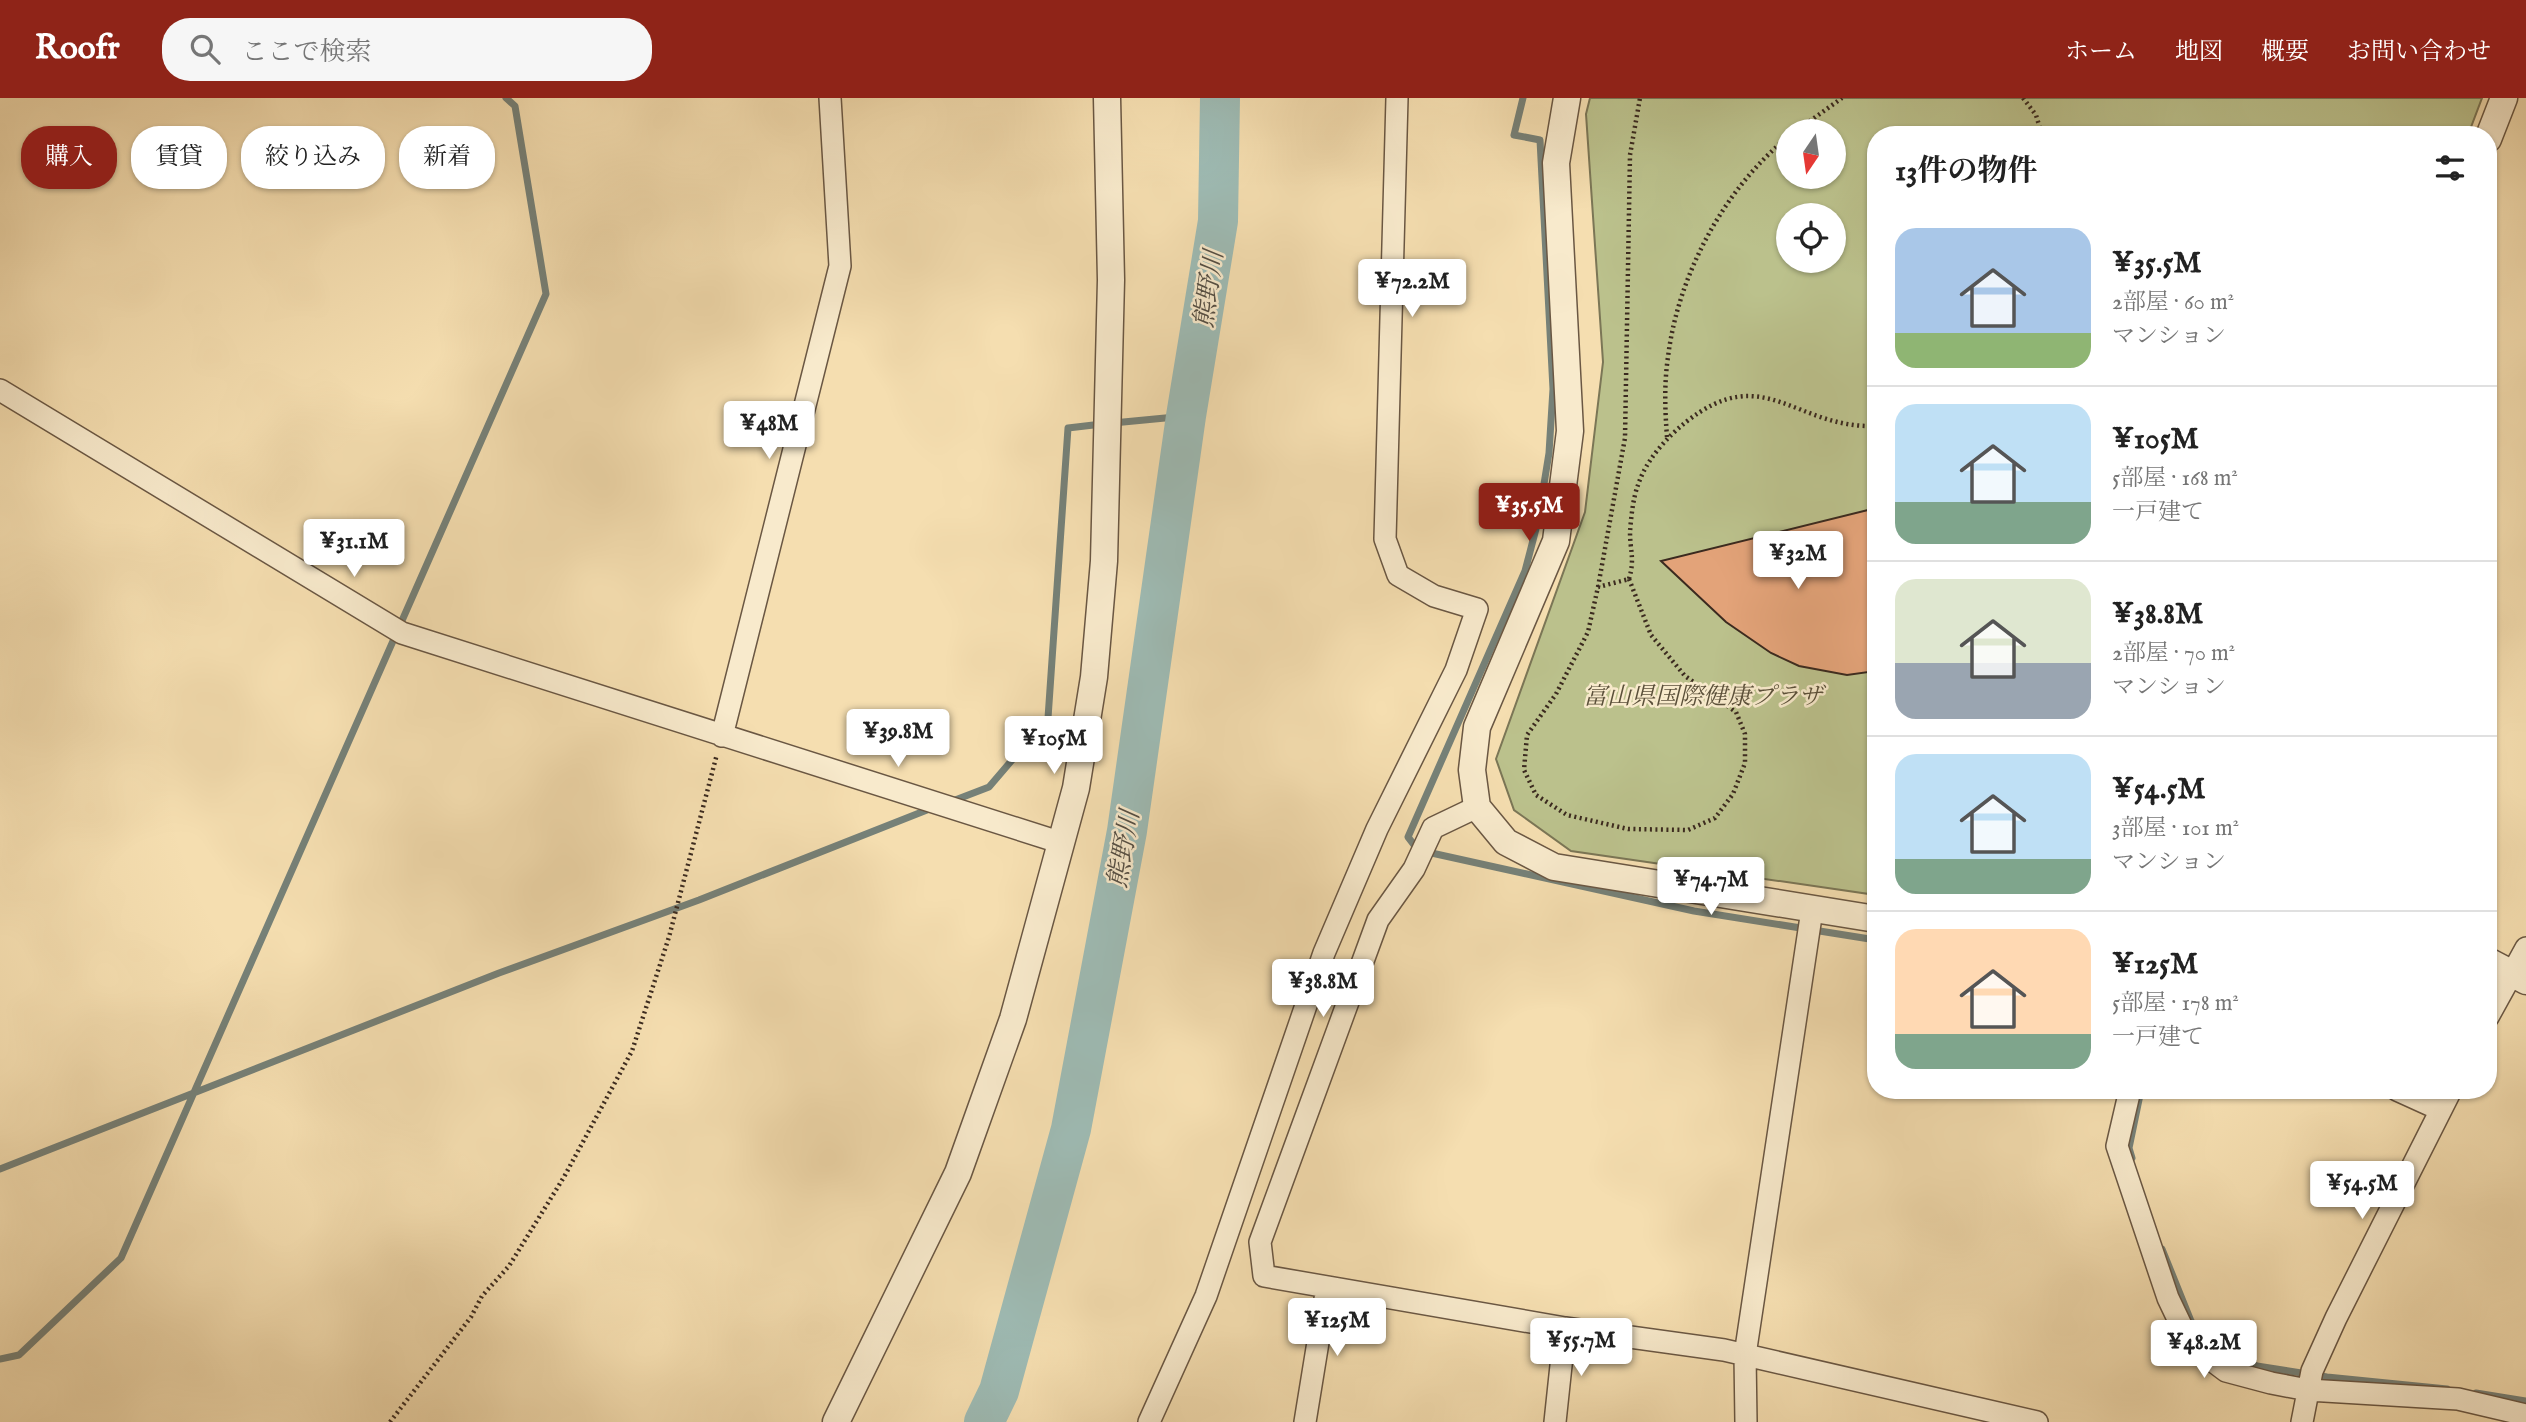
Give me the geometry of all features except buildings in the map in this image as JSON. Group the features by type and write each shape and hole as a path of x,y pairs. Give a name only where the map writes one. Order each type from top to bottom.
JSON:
{"street":[{"path":"722,736 840,266 830,98"},
{"path":"836,1422 958,1173 1013,1019 1076,788 1094,677 1104,561 1111,280 1107,98"},
{"path":"1149,1422 1206,1296 1324,953 1377,829 1456,670 1477,609 1434,596 1398,575 1385,539 1397,98"},
{"path":"1567,98 1556,163 1570,431 1558,527 1556,541 1477,727 1472,770 1477,807 1506,842 1554,867 1867,918"},
{"path":"2493,126 2504,98"},
{"path":"0,390 402,633 1062,843"},
{"path":"1477,807 1433,828 1414,869 1378,920 1260,1242 1264,1276 1565,1328 1745,1355 2037,1422"},
{"path":"1746,1422 1745,1355 1812,909"},
{"path":"2497,997 2509,971 2526,948"},
{"path":"2128,1099 2117,1146 2168,1298 2190,1344 2226,1371 2458,1399 2526,1415"},
{"path":"2417,1099 2441,1110"},
{"path":"2302,1422 2310,1382 2336,1318 2446,1099"},
{"path":"1305,1422 1327,1287"},
{"path":"1555,1422 1565,1328"}],"path":[{"path":"1640,98 1630,155 1625,438 1588,632 1556,694 1527,735 1524,770 1536,795 1567,815 1628,829 1688,830 1715,818 1733,794 1745,763 1745,734 1735,712 1685,676 1651,635 1629,579 1634,563 1630,532 1638,484 1667,437 1706,406 1740,394 1776,399 1811,415 1851,427 1867,426"},
{"path":"1813,119 1842,98"},
{"path":"2023,98 2036,115 2039,126"},
{"path":"1667,437 1664,392 1668,355 1681,297 1704,243 1735,195 1776,148"},
{"path":"1598,587 1629,579"},
{"path":"390,1422 471,1317 482,1296 509,1265 564,1177 632,1051 669,937 722,736"}],"green space":[{"name":"富山県国際健康プラザ","path":"1590,98 2482,98 2471,126 1867,126 1867,894 1571,851 1514,810 1496,759 1585,512 1603,362 1586,114"}],"waterway":[{"path":"0,1359 19,1355 121,1258 546,294 515,106 506,98"},
{"name":"熊野川","path":"984,1422 999,1391 1071,1129 1127,831 1186,416 1218,221 1220,98"},
{"path":"1523,98 1514,135 1540,140 1553,389 1549,453 1538,521 1525,571 1408,837 1418,850 1694,911 1867,939"},
{"path":"1113,423 1186,416"},
{"path":"950,802 989,787 1048,718 1068,428 1102,424"},
{"path":"0,1169 499,973 699,900 932,808"},
{"path":"2132,1158 2129,1148 2139,1099"},
{"path":"2162,1249 2191,1321 2219,1352 2257,1366 2327,1377 2447,1389"},
{"path":"2476,1393 2526,1401"}]}
